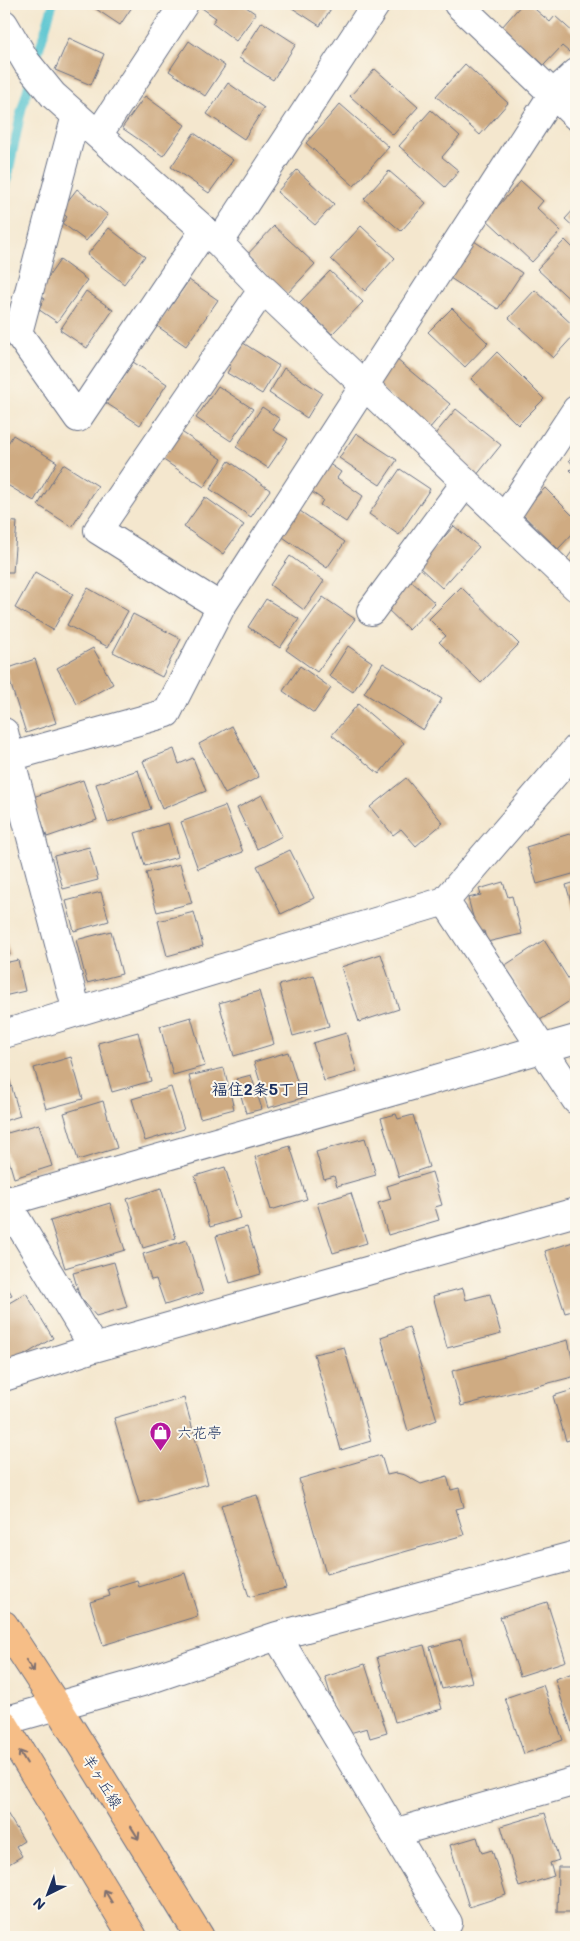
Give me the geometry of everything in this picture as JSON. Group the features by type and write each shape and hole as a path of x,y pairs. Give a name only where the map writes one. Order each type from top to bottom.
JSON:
{"main road":[{"name":"羊ヶ丘線","path":"4,1625 57,1706 200,1937"},
{"path":"4,1722 133,1937"}],"street":[{"path":"98,135 184,4"},
{"path":"76,115 18,333 78,418 211,237 376,4"},
{"path":"458,4 576,116"},
{"path":"4,24 27,63 53,95 211,237 262,289 576,587"},
{"path":"77,1012 7,744 167,712 221,607 553,94 576,73"},
{"path":"221,607 98,530 262,289"},
{"path":"504,519 576,410"},
{"path":"371,611 466,482"},
{"path":"4,1034 445,901 576,749"},
{"path":"445,901 576,1100"},
{"path":"94,1348 5,1200 576,1040"},
{"path":"4,1378 94,1348 576,1212"},
{"path":"4,1722 142,1682 278,1636 576,1555"},
{"path":"278,1636 448,1923"},
{"path":"394,1833 576,1781"}],"building":[{"path":"91,4 134,4 120,25"},
{"path":"201,4 242,4 256,14 236,41 212,23 216,18 199,6"},
{"path":"286,4 334,4 320,26"},
{"path":"522,4 529,4 550,22 555,16 576,35 576,44 569,52 562,46 544,65 502,27"},
{"path":"262,22 296,44 273,80 239,58"},
{"path":"69,38 104,54 91,85 55,70"},
{"path":"189,41 225,66 205,96 169,71"},
{"path":"465,64 508,103 480,135 436,96"},
{"path":"375,69 418,107 393,135 350,96"},
{"path":"228,83 264,108 244,139 207,114"},
{"path":"145,96 185,125 163,156 122,128"},
{"path":"340,104 389,147 354,186 306,143"},
{"path":"431,110 460,136 442,157 459,171 445,187 399,146"},
{"path":"194,133 233,160 209,193 171,167"},
{"path":"297,170 334,204 315,225 277,192"},
{"path":"389,171 426,203 401,231 364,199"},
{"path":"521,181 543,201 537,208 561,231 532,262 486,219"},
{"path":"77,189 108,215 86,241 62,223 67,217 60,211"},
{"path":"576,207 576,229 565,219"},
{"path":"274,226 315,264 287,294 246,256"},
{"path":"361,226 395,258 365,291 331,259"},
{"path":"109,228 145,256 124,284 87,255"},
{"path":"565,240 576,251 576,305 537,269"},
{"path":"474,241 522,273 498,309 450,278"},
{"path":"60,260 87,280 57,322 38,309 45,299 37,293"},
{"path":"330,271 363,302 332,334 299,303"},
{"path":"189,280 218,300 186,346 157,326"},
{"path":"535,290 576,328 576,333 553,358 509,318"},
{"path":"86,291 113,310 87,348 60,330"},
{"path":"452,308 488,343 465,367 428,332"},
{"path":"237,339 279,366 262,394 227,373 231,366 223,361"},
{"path":"497,352 544,399 518,425 471,379"},
{"path":"396,359 450,404 429,429 375,383"},
{"path":"133,362 167,384 140,425 106,403"},
{"path":"284,368 322,393 307,418 269,393"},
{"path":"218,386 253,409 231,441 196,418"},
{"path":"262,407 280,419 273,430 288,439 268,468 236,447"},
{"path":"456,409 501,445 476,476 431,439"},
{"path":"180,431 222,459 204,487 162,459"},
{"path":"356,433 397,460 380,485 339,458"},
{"path":"13,435 57,462 34,501 4,483 4,450"},
{"path":"576,453 576,476 570,470 574,466 569,460"},
{"path":"229,461 270,490 251,517 210,489"},
{"path":"328,463 341,472 337,478 363,496 346,522 320,505 323,500 309,490"},
{"path":"63,464 98,486 72,527 38,505"},
{"path":"400,469 430,489 399,535 369,514"},
{"path":"545,488 572,515 576,511 576,530 558,549 521,513"},
{"path":"205,497 244,525 223,554 184,527"},
{"path":"297,509 345,542 327,568 280,535"},
{"path":"4,521 17,522 13,572 4,572"},
{"path":"454,526 479,547 442,588 418,566"},
{"path":"576,546 576,568 566,560"},
{"path":"290,556 324,581 304,610 270,585"},
{"path":"35,572 73,594 53,630 15,608"},
{"path":"410,580 435,603 409,630 385,607"},
{"path":"461,587 519,644 481,683 439,642 446,636 429,619"},
{"path":"88,588 128,611 108,647 67,625"},
{"path":"323,597 355,619 317,672 286,650"},
{"path":"266,599 299,619 280,648 248,627"},
{"path":"133,614 181,639 162,677 113,652"},
{"path":"348,646 372,662 353,692 329,676"},
{"path":"93,648 113,684 77,704 57,668"},
{"path":"35,659 56,723 26,733 6,669"},
{"path":"383,663 442,699 423,730 364,693"},
{"path":"300,666 331,688 314,713 283,691"},
{"path":"358,704 404,743 379,774 332,735"},
{"path":"232,726 259,777 225,794 199,744"},
{"path":"174,749 179,764 193,758 206,791 162,809 143,761"},
{"path":"138,770 151,809 108,823 96,784"},
{"path":"406,778 443,823 416,846 401,829 393,835 370,807"},
{"path":"83,780 97,820 47,837 33,797"},
{"path":"262,795 282,836 257,849 237,808"},
{"path":"225,806 243,852 198,869 181,822"},
{"path":"168,823 178,857 145,866 135,833"},
{"path":"576,832 576,873 537,884 526,847"},
{"path":"89,847 98,880 63,889 54,856"},
{"path":"290,850 314,898 281,914 257,866"},
{"path":"180,864 192,903 157,912 146,873"},
{"path":"503,882 508,897 512,896 522,934 487,942 484,931 477,932 468,898 481,895 479,889"},
{"path":"576,882 576,919 566,885"},
{"path":"101,892 109,921 74,931 66,901"},
{"path":"194,912 203,946 167,956 158,921"},
{"path":"111,931 122,974 87,983 76,940"},
{"path":"4,933 10,955 4,956"},
{"path":"544,940 576,991 576,997 540,1020 504,966"},
{"path":"381,954 399,1009 359,1022 341,967"},
{"path":"18,960 25,991 4,996 4,963"},
{"path":"314,975 329,1026 293,1036 279,985"},
{"path":"259,991 274,1044 234,1056 219,1003"},
{"path":"191,1017 205,1066 173,1075 160,1026"},
{"path":"138,1032 151,1081 112,1092 98,1043"},
{"path":"346,1033 357,1072 324,1081 313,1043"},
{"path":"288,1052 302,1098 268,1108 254,1062"},
{"path":"71,1057 83,1099 46,1109 34,1068"},
{"path":"4,1065 20,1116 4,1121"},
{"path":"224,1068 234,1109 200,1118 189,1076"},
{"path":"251,1075 262,1109 246,1113 236,1079"},
{"path":"171,1087 184,1129 145,1141 132,1099"},
{"path":"103,1101 117,1148 78,1160 64,1113"},
{"path":"396,1114 398,1119 413,1115 429,1167 399,1177 381,1118"},
{"path":"39,1124 52,1166 14,1178 4,1144 4,1134"},
{"path":"365,1138 376,1175 337,1186 334,1176 324,1179 316,1152"},
{"path":"290,1146 307,1199 271,1210 255,1157"},
{"path":"225,1167 240,1218 210,1227 195,1176"},
{"path":"432,1172 442,1205 435,1207 439,1220 388,1235 378,1203 391,1199 387,1186"},
{"path":"161,1188 176,1238 143,1248 127,1199"},
{"path":"351,1193 367,1243 333,1253 317,1203"},
{"path":"110,1203 125,1250 65,1268 50,1221"},
{"path":"247,1227 261,1274 230,1283 216,1236"},
{"path":"187,1240 203,1293 165,1305 156,1279 151,1280 143,1254"},
{"path":"576,1241 576,1310 565,1313 545,1251"},
{"path":"114,1262 127,1307 96,1316 80,1297 73,1273"},
{"path":"4,1281 12,1295 4,1299"},
{"path":"463,1288 466,1300 490,1294 501,1334 447,1348 433,1296"},
{"path":"26,1293 53,1338 6,1366 4,1362 4,1306"},
{"path":"409,1327 437,1420 408,1431 381,1337"},
{"path":"568,1340 576,1376 461,1406 452,1371"},
{"path":"344,1347 371,1441 341,1450 314,1354"},
{"path":"576,1389 576,1438 566,1441 553,1396"},
{"name":"六花亭","path":"184,1398 208,1484 139,1503 114,1418"},
{"path":"381,1455 387,1475 396,1473 405,1475 421,1484 447,1476 451,1490 459,1488 464,1507 456,1509 464,1535 326,1574 299,1479"},
{"path":"257,1495 286,1588 249,1597 221,1505"},
{"path":"185,1573 198,1616 103,1645 90,1602 110,1596 108,1589 137,1580 139,1587"},
{"path":"547,1602 566,1661 520,1676 500,1617"},
{"path":"461,1639 472,1682 442,1689 430,1647"},
{"path":"424,1645 442,1709 395,1722 377,1657"},
{"path":"365,1664 387,1733 370,1738 367,1728 343,1735 325,1677"},
{"path":"576,1672 576,1738 574,1739 555,1679"},
{"path":"543,1685 563,1740 524,1754 505,1698"},
{"path":"4,1808 24,1841 16,1846 22,1856 4,1867"},
{"path":"545,1813 559,1860 550,1863 554,1876 519,1887 501,1826"},
{"path":"477,1837 482,1853 492,1850 506,1895 469,1907 450,1845"},
{"path":"558,1867 576,1867 576,1912 557,1912"}],"waterway":[{"path":"35,63 53,4"},
{"path":"4,196 21,112 31,76"}],"place":[{"name":"六花亭","path":"161,1451"}],"district":[{"name":"福住2条5丁目","path":"261,1088"}]}
